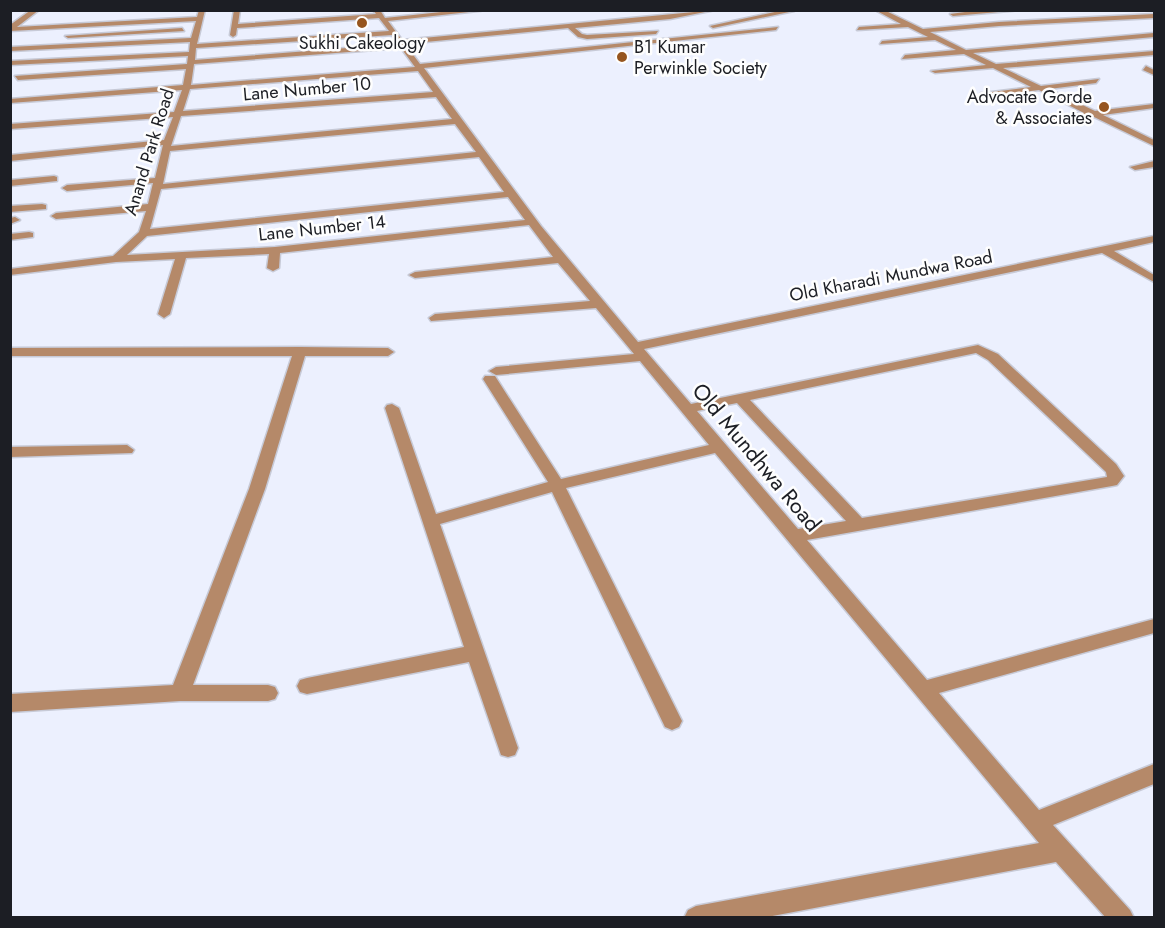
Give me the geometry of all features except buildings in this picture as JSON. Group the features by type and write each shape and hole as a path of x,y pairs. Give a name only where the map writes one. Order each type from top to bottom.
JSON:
{"street":[{"path":"10,28 36,10"},
{"path":"234,35 237,10"},
{"path":"235,26 484,10"},
{"path":"10,63 400,40 670,17 712,10"},
{"path":"568,25 580,36 596,37 699,28 791,10"},
{"path":"879,11 890,10"},
{"path":"859,29 908,25 952,17 1019,10"},
{"path":"879,11 1152,140"},
{"path":"10,28 201,15"},
{"name":"Anand Park Road","path":"116,259 144,233 167,145 187,87 201,15"},
{"name":"Old Mundhwa Road","path":"380,15 483,154 509,194 561,259 1035,822 1122,918"},
{"path":"922,31 999,24 1155,16"},
{"path":"10,101 420,68 776,28"},
{"path":"69,36 197,29"},
{"path":"882,43 994,32"},
{"path":"905,57 1155,35"},
{"path":"18,78 192,54 400,40"},
{"path":"10,49 192,54"},
{"path":"935,72 1155,52"},
{"path":"1155,67 1146,68 1155,73"},
{"path":"984,95 1096,81"},
{"name":"Lane Number 10","path":"10,127 439,94"},
{"path":"1038,121 1155,106"},
{"path":"10,158 458,121"},
{"path":"68,188 158,183 483,154"},
{"path":"1135,167 1155,164"},
{"path":"10,183 54,179"},
{"path":"144,233 509,194"},
{"path":"10,209 42,207"},
{"path":"56,216 152,207"},
{"name":"Lane Number 14","path":"116,259 275,250 532,222"},
{"path":"10,237 29,236"},
{"name":"Old Kharadi Mundwa Road","path":"557,485 493,375 639,352 1155,239"},
{"path":"273,268 275,250"},
{"path":"1105,250 1155,279"},
{"path":"164,314 182,255"},
{"path":"10,272 116,259"},
{"path":"415,275 561,259"},
{"path":"435,318 599,304"},
{"path":"688,409 978,349 993,357 1111,468 1116,476 1112,481 794,536"},
{"path":"180,693 257,489 300,351"},
{"path":"10,352 388,352"},
{"path":"740,398 858,525"},
{"path":"392,408 508,748"},
{"path":"431,521 557,485 719,447"},
{"path":"10,452 127,450"},
{"path":"557,485 672,721"},
{"path":"923,689 1155,626"},
{"path":"307,686 476,653"},
{"path":"10,703 180,693 268,693"},
{"path":"1035,822 1155,774"},
{"path":"696,918 1059,850"}],"place":[{"name":"Sukhi Cakeology","path":"362,23"},
{"name":"B1 Kumar Perwinkle Society","path":"622,57"},
{"name":"Advocate Gorde & Associates","path":"1104,107"}]}
